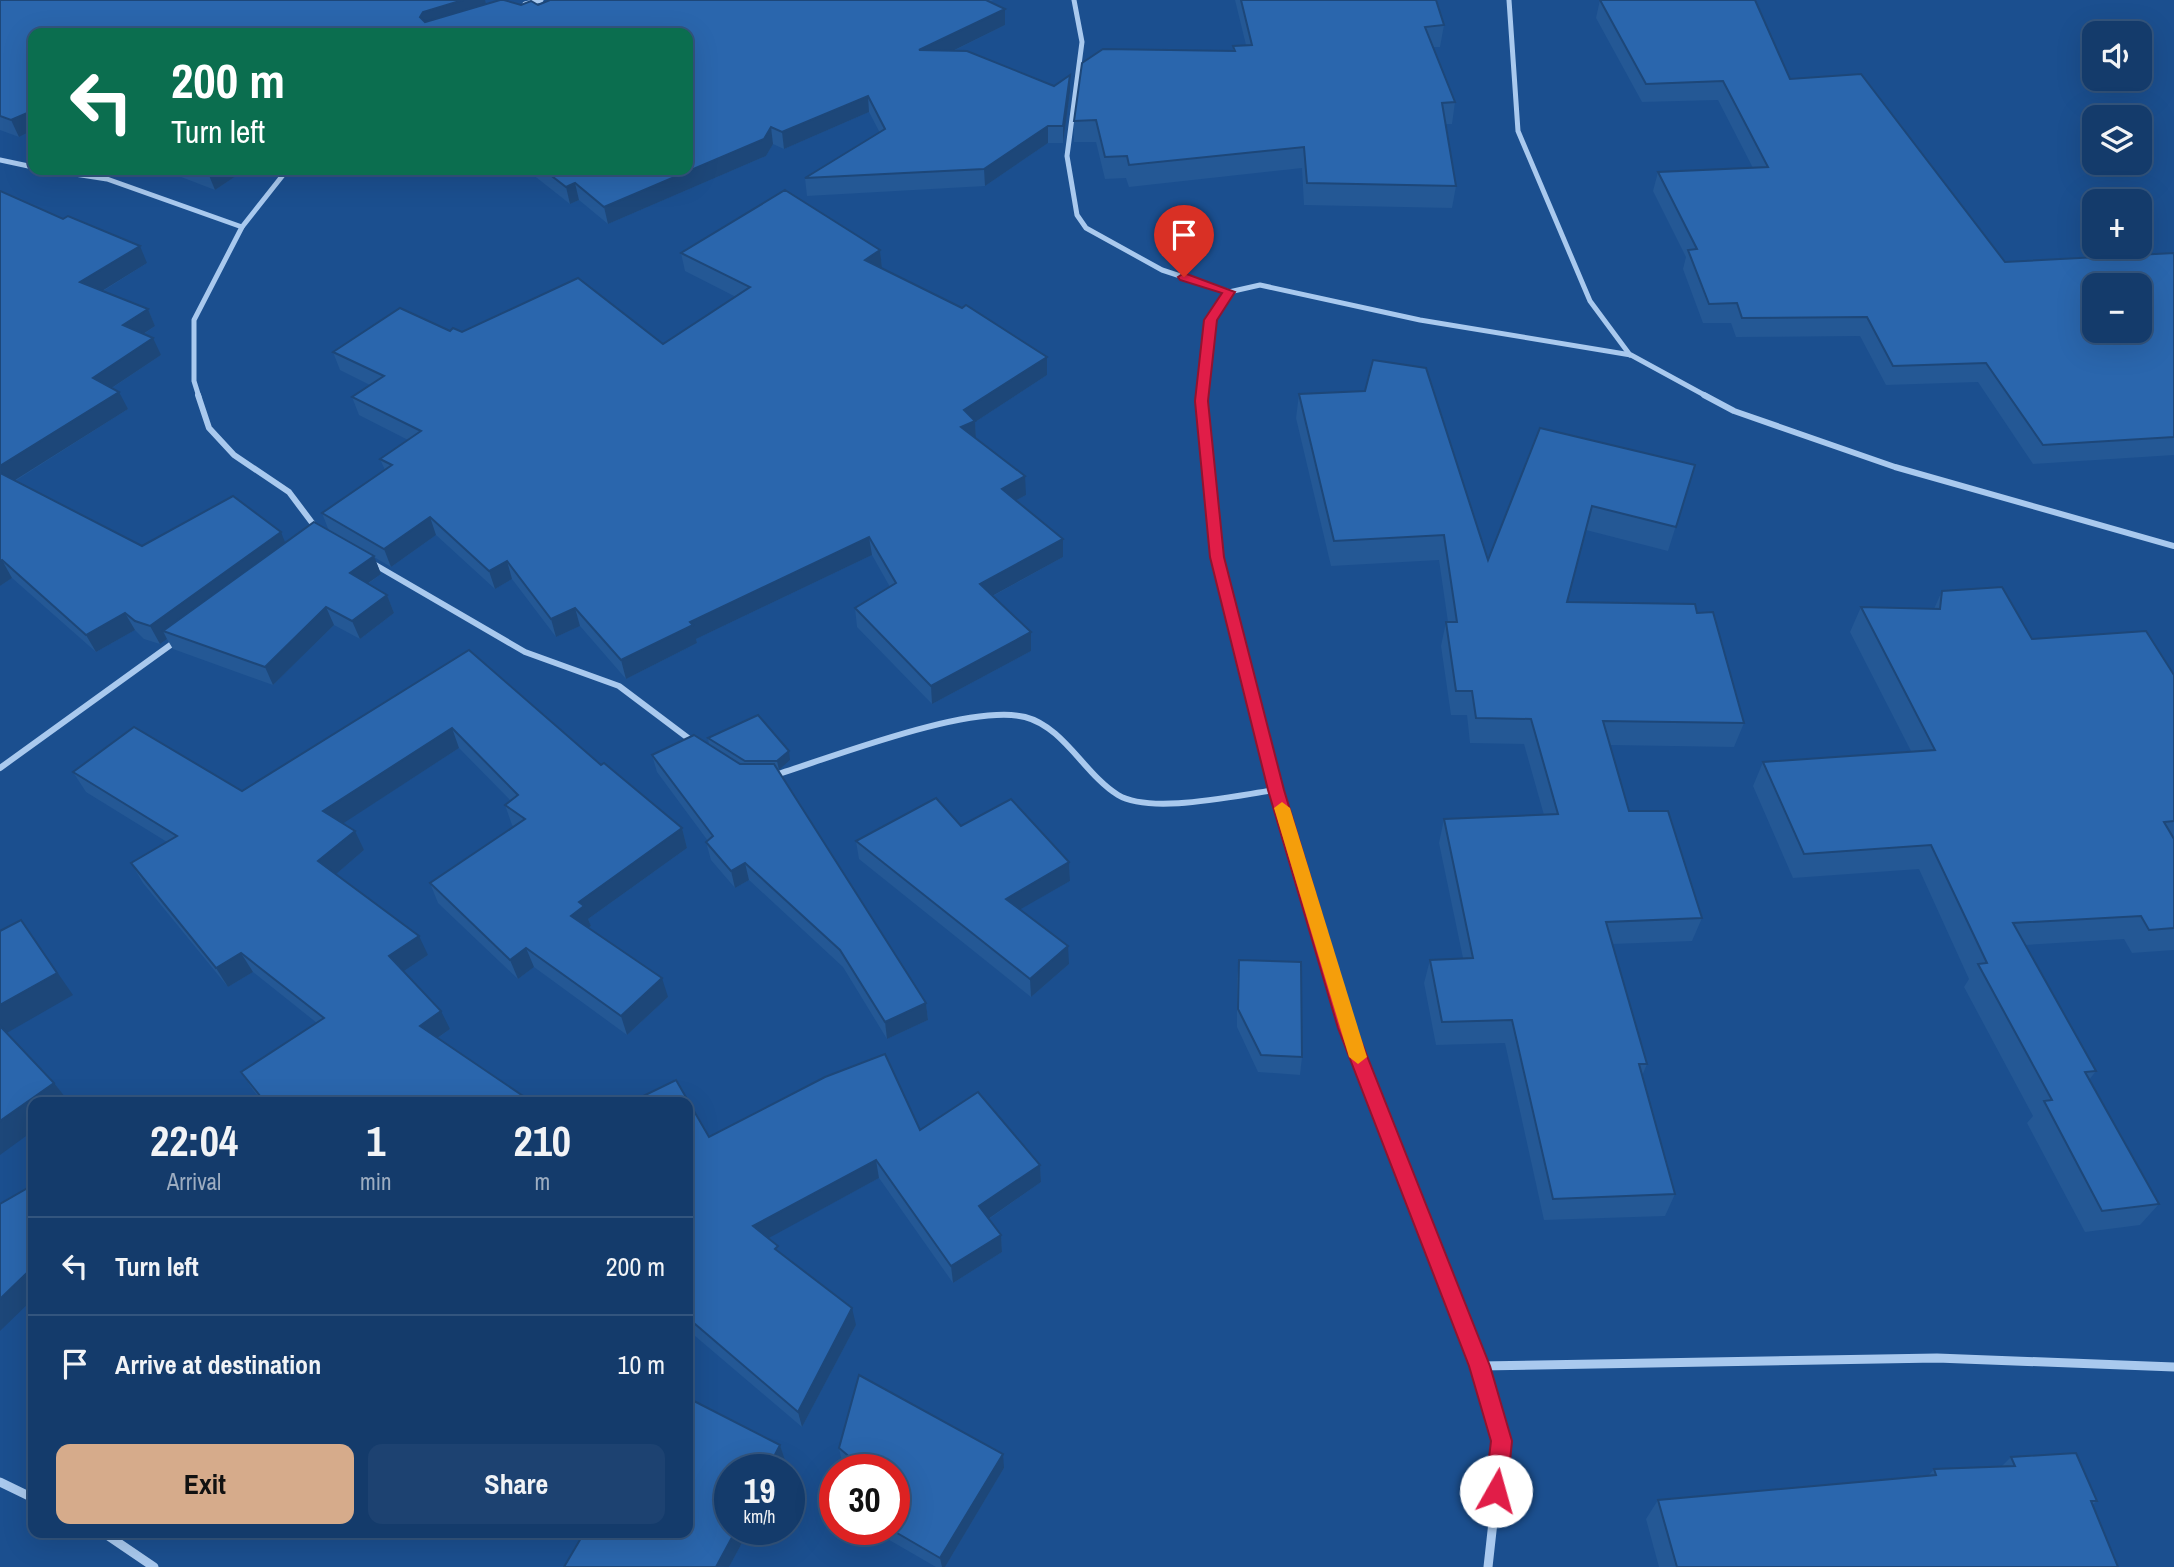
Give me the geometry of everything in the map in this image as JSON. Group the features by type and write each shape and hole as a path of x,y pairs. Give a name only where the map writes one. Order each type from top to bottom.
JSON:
{"street":[{"path":"519,6 541,0"},
{"path":"1074,0 1082,42 1067,156 1077,215 1086,228 1161,270 1229,292 1260,285 1420,320 1631,355 1685,387 1759,419 1895,467 2174,546"},
{"path":"1509,0 1518,131 1590,301 1631,355"},
{"path":"1,162 28,166"},
{"path":"81,175 107,179 242,227"},
{"path":"283,175 242,227 194,320 194,381 209,428 234,456 289,492 302,513 321,533 310,541"},
{"path":"1229,292 1210,320 1202,401 1217,557 1276,790 1347,1028 1479,1366 1502,1441 1488,1567"},
{"path":"369,561 525,652 619,686 709,753"},
{"path":"0,768 185,635"},
{"path":"757,776 780,776 954,720 997,716 1025,717 1045,727 1119,796 1159,805 1276,790"},
{"path":"1479,1366 1937,1358 2174,1367"},
{"path":"0,1482 28,1496"},
{"path":"111,1538 154,1567"}],"building":[{"path":"0,0 463,0 423,12 420,17 425,22 500,0 521,5 531,1 538,5 550,0 986,0 1005,9 919,50 967,51 1054,86 1070,75 1063,126 1048,126 984,169 805,178 885,129 868,96 782,132 771,127 764,139 693,169 693,28 28,28 28,113 11,120 0,116"},
{"path":"1241,0 1436,0 1444,25 1425,27 1455,102 1442,103 1456,186 1307,183 1304,147 1129,165 1127,156 1105,157 1096,120 1074,121 1082,63 1103,49 1235,51 1233,46 1252,45"},
{"path":"1600,0 1755,0 1790,79 1861,74 2005,262 2082,258 2152,259 2152,254 2174,253 2174,437 2043,445 1986,363 1893,366 1867,317 1742,318 1737,303 1709,304 1688,250 1697,249 1658,172 1768,167 1723,81 1646,84"},
{"path":"550,175 679,175 604,207 575,183 566,187"},
{"path":"785,190 880,250 865,260 962,308 966,305 1047,357 964,410 975,421 961,427 1025,476 1002,489 1063,539 980,584 1031,632 931,686 855,608 896,583 869,537 690,622 693,625 621,660 575,608 551,619 507,561 489,571 430,517 384,549 322,513 392,465 380,459 421,431 352,397 384,376 333,352 400,308 450,331 453,328 462,332 578,278 663,344 750,287 681,253"},
{"path":"0,191 63,219 68,216 140,246 80,282 148,309 123,325 153,338 93,378 119,392 0,466"},
{"path":"1373,360 1426,368 1488,560 1540,428 1695,465 1676,527 1592,506 1567,602 1695,604 1697,613 1713,612 1744,723 1603,721 1629,811 1668,811 1702,918 1606,922 1647,1064 1639,1064 1675,1194 1553,1199 1512,1020 1442,1022 1430,960 1473,958 1444,819 1558,814 1531,719 1476,718 1472,691 1456,691 1446,622 1457,622 1444,535 1334,541 1299,394 1365,391"},
{"path":"0,473 142,546 233,496 281,532 150,626 135,621 125,613 86,635 0,561"},
{"path":"314,522 374,556 350,573 387,595 352,621 326,607 265,667 163,631"},
{"path":"2002,587 2032,639 2146,631 2174,675 2174,821 2164,822 2174,839 2174,928 2149,930 2141,916 2013,923 2096,1071 2085,1072 2159,1204 2102,1211 2044,1101 2052,1100 1978,964 1987,963 1931,845 1804,854 1763,762 1935,750 1861,607 1940,609 1942,591"},
{"path":"469,650 601,765 604,763 682,828 579,902 584,906 571,916 662,978 621,1016 526,948 510,960 430,883 525,819 505,805 518,795 452,728 323,811 355,831 318,861 419,936 389,956 441,1011 420,1026 525,1097 261,1097 241,1072 324,1018 241,953 216,968 131,863 177,836 73,772 134,727 242,791"},
{"path":"758,715 789,751 777,761 745,761 708,738"},
{"path":"694,735 740,764 774,764 926,1003 885,1022 840,950 745,863 731,871 706,842 713,836 652,755"},
{"path":"936,798 961,826 1011,799 1069,862 1006,899 1068,946 1030,979 856,841"},
{"path":"21,920 57,973 0,1005 0,931"},
{"path":"1239,960 1301,962 1302,1057 1261,1055 1238,1009"},
{"path":"0,1026 54,1083 34,1097 28,1097 28,1101 0,1121"},
{"path":"885,1054 920,1130 978,1092 1040,1165 979,1206 1001,1235 951,1266 876,1160 753,1226 778,1246 775,1249 852,1308 798,1412 693,1322 693,1109 709,1137 825,1077"},
{"path":"676,1080 686,1097 641,1097"},
{"path":"28,1188 28,1272 0,1299 0,1204"},
{"path":"859,1375 1003,1454 940,1558 910,1540 910,1454 846,1454 839,1448"},
{"path":"693,1401 780,1445 775,1454 714,1454 714,1545 728,1545 716,1567 564,1567 581,1538 693,1538"},
{"path":"2076,1453 2097,1501 2091,1501 2118,1567 1677,1567 1658,1500 1936,1475 1934,1469 2015,1466 2011,1457"}],"slow traffic":[{"path":"1282,808 1358,1057"}],"route":[{"path":"1184,277 1229,292 1210,320 1202,401 1217,557 1276,790 1347,1028 1479,1366 1502,1441 1496,1491"}]}
